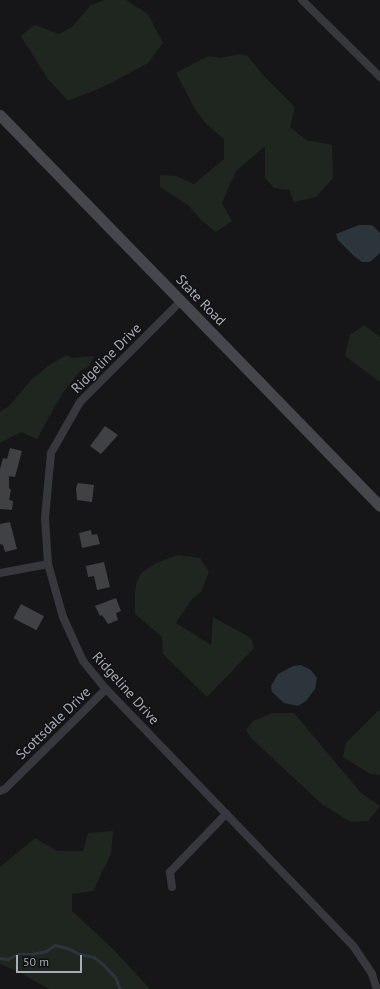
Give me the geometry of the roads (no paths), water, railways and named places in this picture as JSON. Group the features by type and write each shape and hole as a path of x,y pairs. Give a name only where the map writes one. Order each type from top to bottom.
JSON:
{"main road":[{"name":"State Road","path":"0,115 380,506"}],"street":[{"path":"302,0 380,77"},
{"name":"Ridgeline Drive","path":"181,301 80,402 51,453 45,518 48,564 63,617 83,661 106,689 354,946 372,974 377,989"},
{"path":"0,573 48,564"},
{"name":"Scottsdale Drive","path":"0,791 5,789 106,689"},
{"path":"172,887 170,872 226,814"}],"waterway":[{"path":"0,958 8,959 18,954 32,954 46,951 55,945 67,948 80,954 94,957 116,978 120,989"}]}
